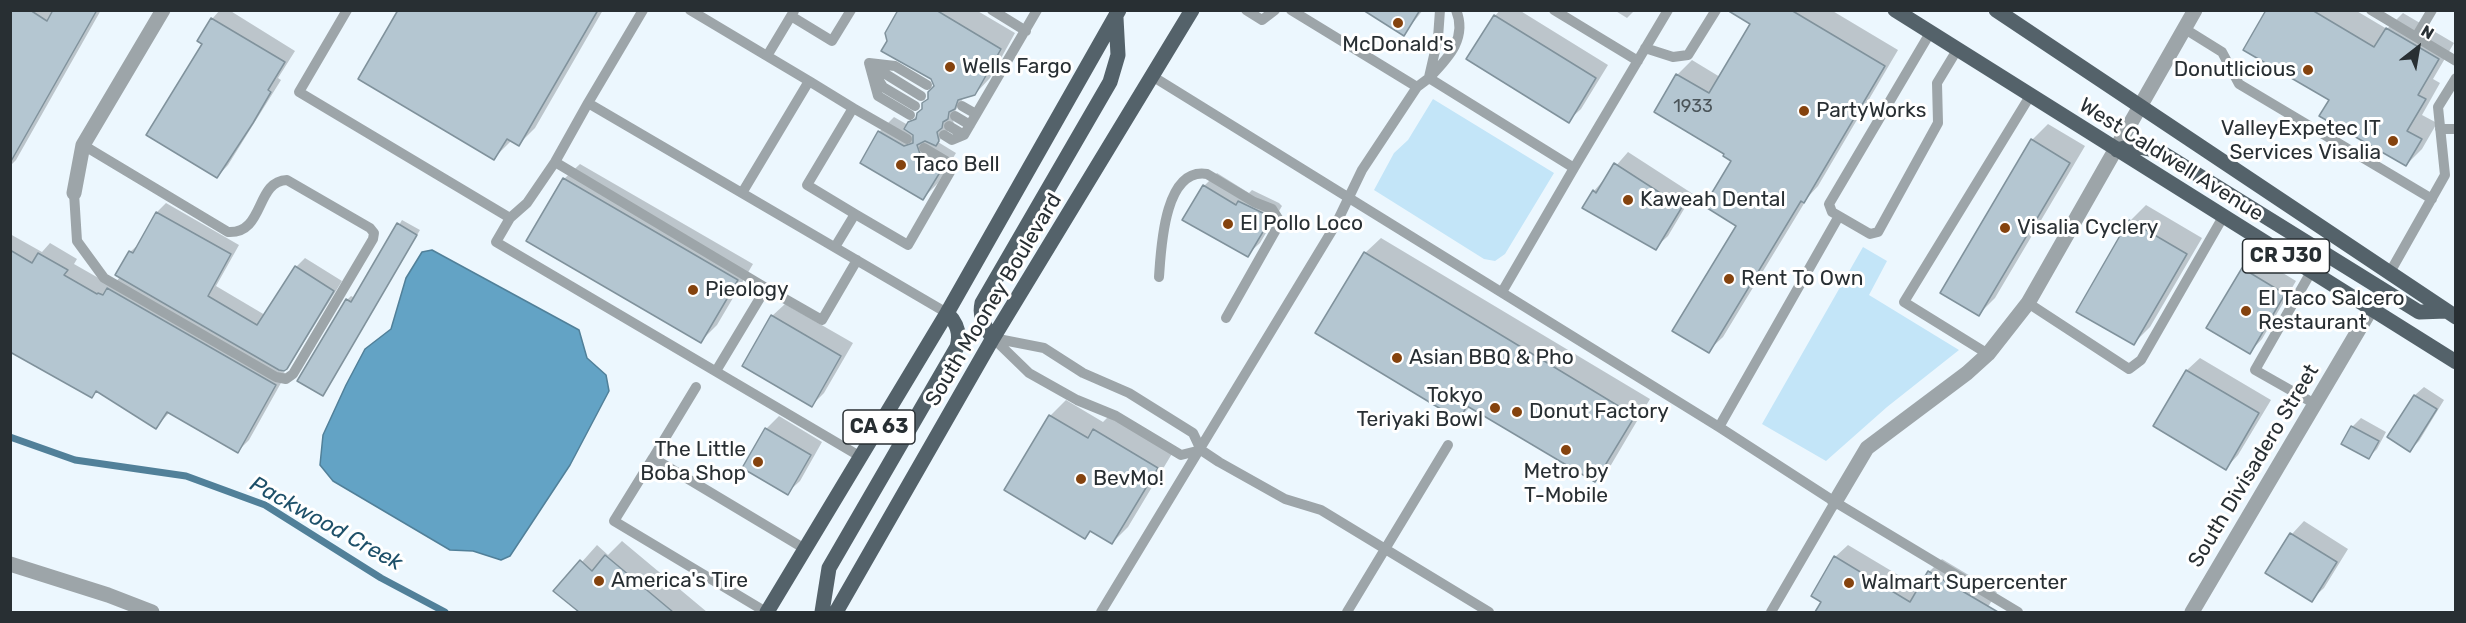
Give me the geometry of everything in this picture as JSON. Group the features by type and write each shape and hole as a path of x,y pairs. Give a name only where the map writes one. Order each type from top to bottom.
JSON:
{"main road":[{"name":"South Mooney Boulevard","path":"836,612 993,338 1192,10"},
{"name":"West Caldwell Avenue","path":"1895,10 2456,362"},
{"name":"West Caldwell Avenue","path":"1996,10 2451,314"},
{"name":"South Mooney Boulevard","path":"766,612 946,313 1113,13"},
{"path":"993,338 983,324 982,303 1110,82 1118,56 1113,13"},
{"path":"2117,150 2128,146 2161,152 2419,312 2451,314"},
{"path":"822,612 829,568 953,357 959,332 956,324 946,313"}],"street":[{"path":"74,193 83,145 163,10"},
{"path":"1835,502 1867,448 1967,373 1988,354 2028,303 2195,10"},
{"name":"South Divisadero Street","path":"2192,612 2371,309"},
{"path":"10,564 108,595 152,612"}],"lane":[{"path":"347,10 299,92 510,219"},
{"path":"643,10 555,162 527,203 510,219 496,242 861,457"},
{"path":"690,10 907,139"},
{"path":"767,56 793,13 832,41 851,10"},
{"path":"992,10 1026,31"},
{"path":"946,130 952,140 967,130 1037,10"},
{"path":"1246,10 1262,21 1275,10"},
{"path":"1292,10 1417,87"},
{"path":"1429,78 1438,38 1440,10"},
{"path":"1101,612 1350,200 1362,170 1417,87 1449,57 1458,40 1459,23 1456,10"},
{"path":"1554,10 1638,61"},
{"path":"1502,292 1668,10"},
{"path":"1646,48 1673,57 1688,55 1716,10"},
{"path":"2371,10 2456,62"},
{"path":"2416,37 2432,10"},
{"path":"2185,29 2222,52 2239,84 2432,199"},
{"path":"1930,33 1829,204 1832,212 1870,234 1878,232 1938,123 1937,83 1957,50"},
{"path":"869,63 895,66 927,85"},
{"path":"869,63 921,96"},
{"path":"869,63 883,87 912,110"},
{"path":"1152,76 1719,427 1835,502 2018,612"},
{"path":"1429,78 1574,168"},
{"path":"2389,274 2445,175 2438,107 2456,78"},
{"path":"742,193 809,81"},
{"path":"1988,354 1904,302 2030,96"},
{"path":"588,103 946,313"},
{"path":"962,106 976,114"},
{"path":"854,108 807,185 908,245 950,172 950,166 946,161 924,148"},
{"path":"955,116 967,130"},
{"path":"2439,129 2456,129"},
{"path":"74,193 77,241 104,278 276,377 286,379 293,374 373,239 374,232 370,228 287,180 279,180 272,185 250,225 240,233 228,232 83,145"},
{"path":"555,162 822,320 857,260"},
{"path":"1159,277 1164,220 1178,192 1191,175 1198,172 1207,174 1254,202 1272,209 1279,220 1278,226 1226,318"},
{"path":"835,247 855,214"},
{"path":"1719,427 1839,216"},
{"path":"2028,303 2129,369 2141,360 2223,217"},
{"path":"2311,272 2255,370 2315,405"},
{"path":"716,371 766,288"},
{"path":"993,338 1029,373 1077,400 1116,416 1181,455 1201,450"},
{"path":"993,338 1044,348 1083,373 1129,393 1193,433 1201,450 1285,499 1321,510 1489,612"},
{"path":"696,387 614,521 766,612"},
{"path":"1347,612 1448,445"},
{"path":"653,458 805,549"},
{"path":"1771,612 1835,502"}],"shaded area":[{"path":"1433,99 1554,173 1505,254 1495,261 1484,259 1374,190 1394,153 1408,140"},
{"path":"1863,247 1887,261 1869,295 1959,350 1887,407 1826,461 1762,424"}],"water":[{"path":"432,250 579,330 587,358 606,375 609,391 570,465 510,556 501,560 473,551 450,550 333,481 320,465 323,435 346,385 365,349 391,329 406,278 422,252"}],"building":[{"path":"10,10 30,10 47,21 53,10 97,10 10,163"},
{"path":"398,10 598,10 519,146 507,139 494,160 358,79"},
{"name":"Wells Fargo","path":"898,10 936,10 1001,49 975,95 958,100 955,109 949,112 948,119 943,122 942,128 937,132 939,141 936,146 925,141 917,145 920,154 942,169 923,200 860,163 878,131 904,146 913,143 913,135 904,129 908,122 916,119 917,113 922,109 922,103 928,99 928,92 934,86 931,79 881,51 887,41 885,33"},
{"name":"McDonald's","path":"1363,10 1420,10 1404,36"},
{"path":"1727,10 1791,10 1885,66 1804,203 1801,201 1709,353 1672,331 1736,226 1704,206 1731,161 1723,156 1724,154 1654,112 1676,74 1709,93 1750,24"},
{"path":"2266,10 2312,10 2374,47 2386,28 2439,59 2418,95 2426,99 2407,131 2422,139 2406,166 2319,116 2329,100 2243,50"},
{"path":"1494,15 1596,78 1569,123 1466,59"},
{"path":"211,18 285,62 268,90 271,92 253,123 217,178 146,135 202,44 197,41"},
{"name":"Visalia Cyclery","path":"2031,139 2070,163 1979,316 1940,293"},
{"name":"Kaweah Dental","path":"1614,163 1682,207 1656,250 1582,208 1593,190 1596,193"},
{"path":"563,178 738,280 701,343 526,241"},
{"name":"El Pollo Loco","path":"1203,185 1236,205 1238,201 1267,215 1270,220 1248,257 1182,220"},
{"path":"156,212 231,254 208,296 257,325 295,266 334,291 287,369 279,370 115,275 129,251 133,253"},
{"path":"2129,220 2187,254 2134,345 2076,312"},
{"path":"397,223 417,235 323,396 297,381 346,299 351,302"},
{"path":"10,250 32,263 38,253 68,270 64,275 97,294 103,295 107,288 276,385 238,453 167,412 156,429 96,391 92,398 10,352"},
{"path":"1364,252 1635,416 1595,482 1467,406 1459,420 1315,333"},
{"name":"El Taco Salcero Restaurant","path":"2242,268 2285,294 2250,354 2206,328"},
{"path":"771,315 841,356 812,407 742,366"},
{"path":"2186,370 2259,413 2226,470 2153,426"},
{"path":"2414,395 2437,409 2410,452 2387,437"},
{"name":"BevMo!","path":"1049,415 1088,438 1093,429 1158,468 1112,544 1090,531 1085,539 1004,490"},
{"path":"2351,426 2379,441 2369,459 2341,444"},
{"path":"765,428 811,455 788,495 742,468"},
{"path":"2290,533 2337,562 2312,602 2265,573"},
{"name":"America's Tire","path":"605,555 673,612 579,612 553,591 580,560 592,571"},
{"name":"Walmart Supercenter","path":"1834,556 1910,602 1928,571 1998,612 1815,612 1821,602 1811,596"}],"waterway":[{"name":"Packwood Creek","path":"10,437 75,460 186,476 265,505 381,578 445,612"}],"place":[{"name":"McDonald's","path":"1398,23"},
{"name":"Wells Fargo","path":"950,67"},
{"name":"Donutlicious","path":"2308,70"},
{"name":"PartyWorks","path":"1804,111"},
{"name":"ValleyExpetec IT Services Visalia","path":"2393,141"},
{"name":"Taco Bell","path":"901,165"},
{"name":"Kaweah Dental","path":"1628,200"},
{"name":"El Pollo Loco","path":"1228,224"},
{"name":"Visalia Cyclery","path":"2005,228"},
{"name":"Rent To Own","path":"1729,279"},
{"name":"Pieology","path":"693,290"},
{"name":"El Taco Salcero Restaurant","path":"2246,311"},
{"name":"Asian BBQ & Pho","path":"1397,358"},
{"name":"Tokyo Teriyaki Bowl","path":"1495,408"},
{"name":"Donut Factory","path":"1517,412"},
{"name":"Metro by T-Mobile","path":"1566,450"},
{"name":"The Little Boba Shop","path":"758,462"},
{"name":"BevMo!","path":"1081,479"},
{"name":"America's Tire","path":"599,581"},
{"name":"Walmart Supercenter","path":"1849,583"}]}
